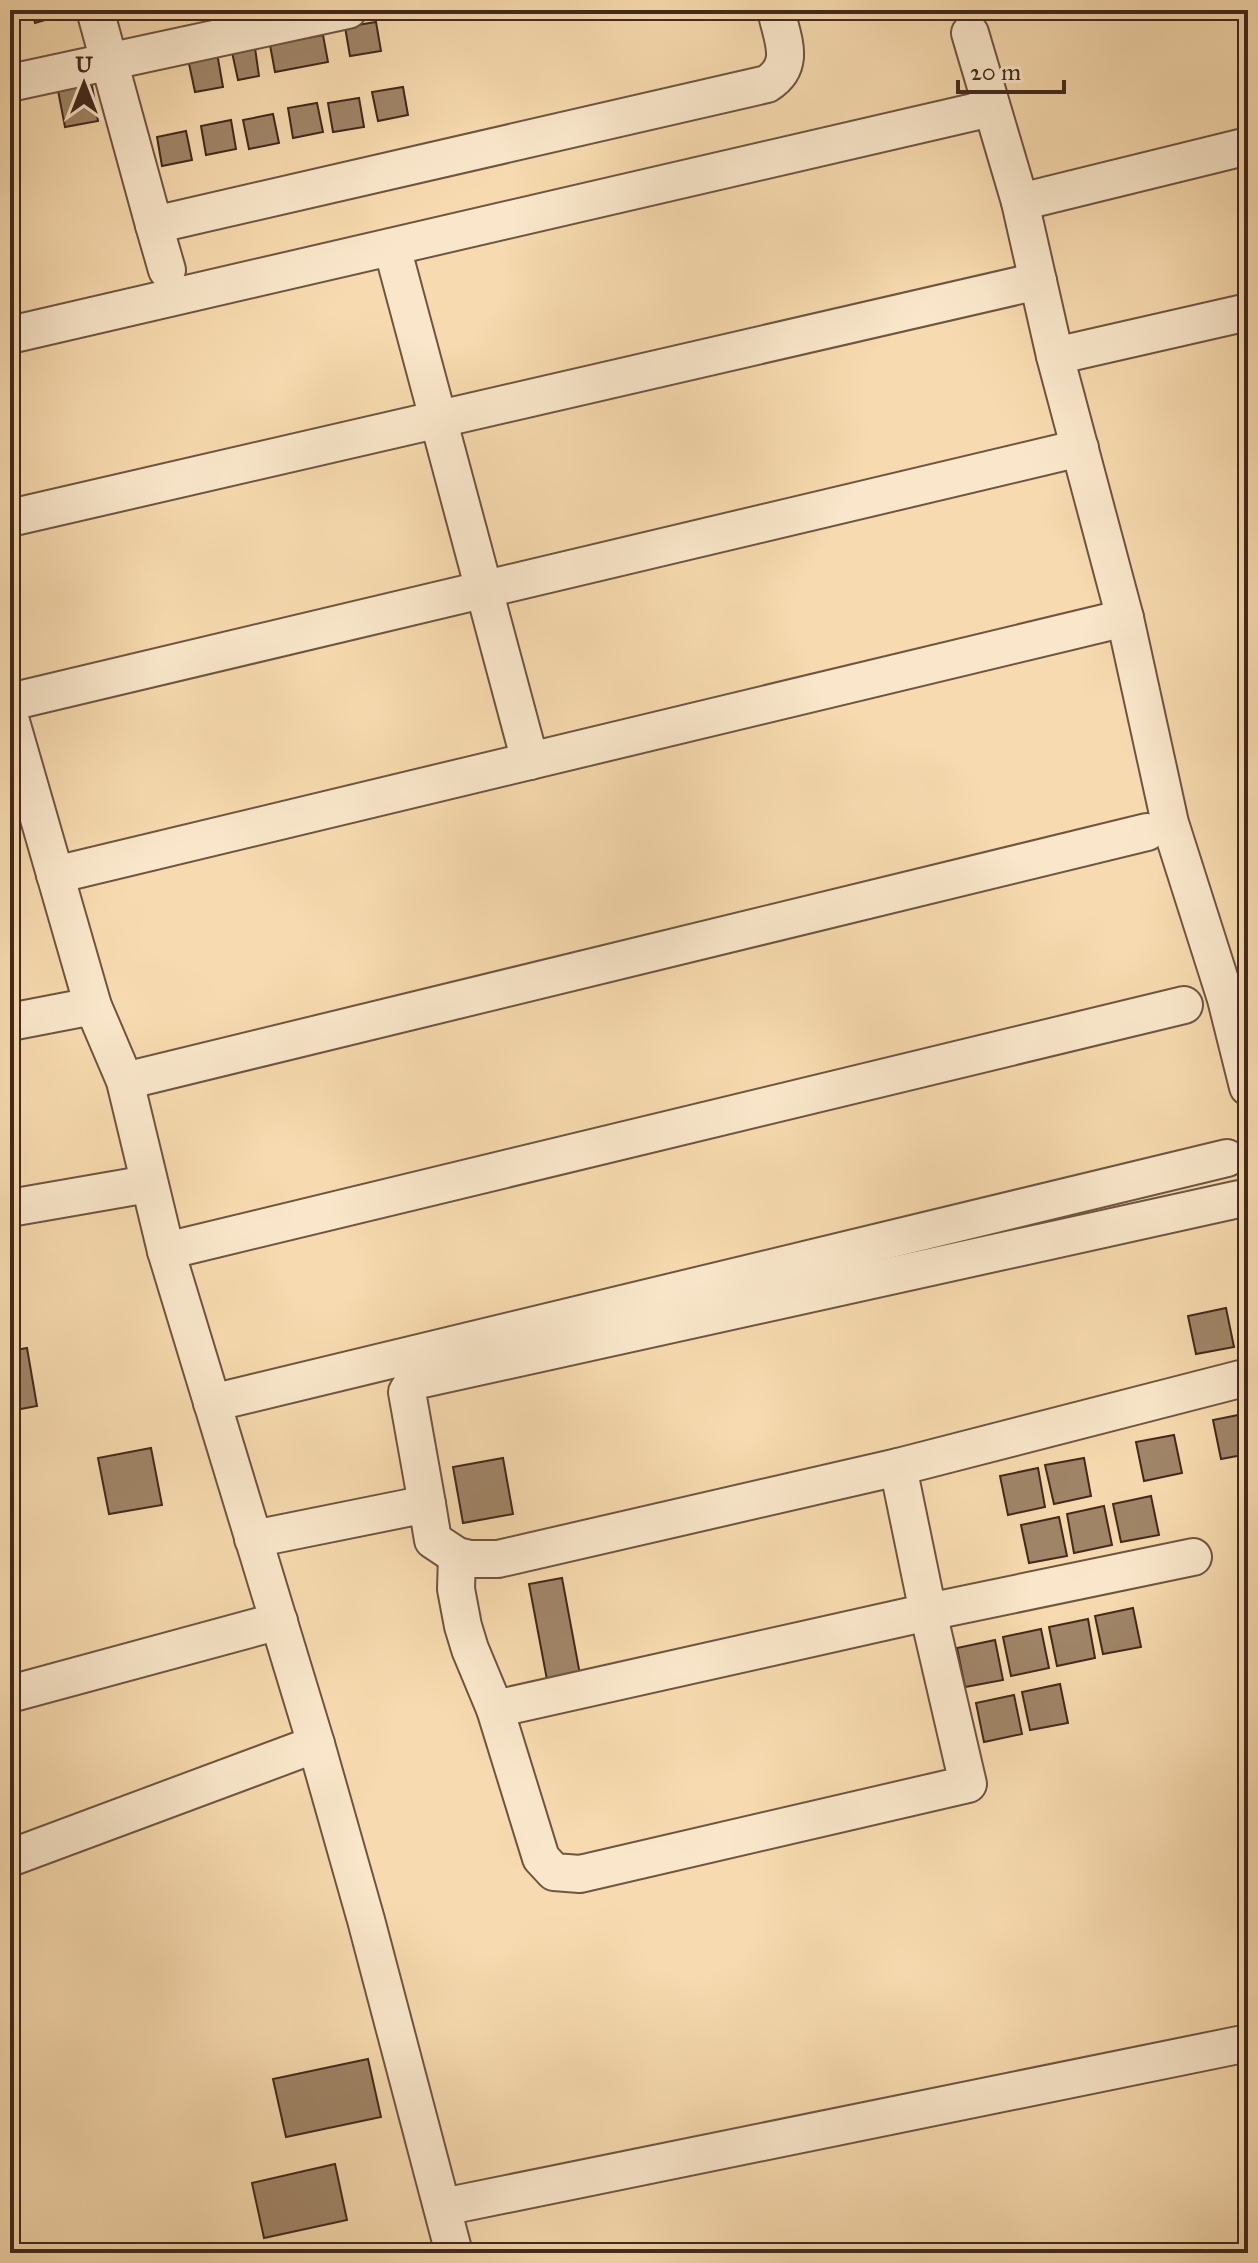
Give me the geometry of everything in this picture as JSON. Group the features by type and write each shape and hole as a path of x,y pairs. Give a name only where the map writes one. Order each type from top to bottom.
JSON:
{"street":[{"path":"95,10 167,270"},
{"path":"10,83 110,61 263,19 348,10"},
{"path":"154,225 767,84 780,76 785,68 786,54 776,10"},
{"path":"970,33 1020,202 1055,356 1125,618 1170,823 1226,999 1248,1087"},
{"path":"10,335 991,108"},
{"path":"1020,202 1248,146"},
{"path":"392,247 530,761"},
{"path":"10,518 1038,281"},
{"path":"1055,356 1248,312"},
{"path":"10,702 1080,448"},
{"path":"55,875 1125,618"},
{"path":"10,718 25,825 55,875 93,1006 125,1081 166,1251 316,1744 454,2253"},
{"path":"125,1081 1147,832"},
{"path":"166,1251 1184,1005"},
{"path":"10,1022 93,1006"},
{"path":"212,1403 1227,1158"},
{"path":"10,1208 148,1184"},
{"path":"1239,1199 414,1381 407,1392 433,1540 457,1556 498,1559 898,1467 1248,1377"},
{"path":"457,1556 456,1589 463,1626 495,1709 541,1858 554,1872 580,1874 968,1784 898,1467"},
{"path":"253,1539 427,1504"},
{"path":"495,1709 928,1612 1193,1557"},
{"path":"10,1694 279,1621"},
{"path":"10,1858 316,1744"},
{"path":"443,2207 1248,2043"}],"building":[{"path":"32,10 68,10 69,13 35,23"},
{"path":"376,22 381,51 350,56 345,27"},
{"path":"323,35 328,62 275,72 270,45"},
{"path":"255,48 259,76 238,80 232,52"},
{"path":"217,53 223,87 195,92 188,59"},
{"path":"90,74 98,121 65,127 56,80"},
{"path":"403,87 408,115 378,121 372,92"},
{"path":"359,98 364,127 333,132 328,103"},
{"path":"317,103 323,132 293,138 288,108"},
{"path":"273,114 279,143 249,149 243,120"},
{"path":"231,120 236,149 206,155 201,126"},
{"path":"186,131 192,160 162,166 157,137"},
{"path":"1226,1308 1234,1347 1196,1354 1188,1316"},
{"path":"27,1348 37,1406 10,1411 10,1351"},
{"path":"1248,1413 1248,1454 1221,1459 1213,1420"},
{"path":"1174,1435 1182,1473 1144,1481 1136,1442"},
{"path":"151,1448 162,1505 109,1514 98,1458"},
{"path":"503,1458 513,1514 463,1523 453,1467"},
{"path":"1084,1458 1091,1496 1054,1504 1045,1465"},
{"path":"1038,1468 1045,1507 1008,1515 1000,1476"},
{"path":"1151,1496 1159,1535 1121,1542 1113,1504"},
{"path":"10,1504 18,1550 10,1551"},
{"path":"1104,1506 1112,1545 1074,1553 1067,1514"},
{"path":"1059,1517 1067,1556 1029,1563 1021,1525"},
{"path":"562,1578 581,1680 548,1685 529,1584"},
{"path":"1133,1608 1141,1647 1103,1654 1095,1616"},
{"path":"1088,1619 1095,1658 1057,1666 1049,1627"},
{"path":"1041,1629 1049,1668 1011,1676 1003,1637"},
{"path":"995,1640 1003,1680 965,1687 957,1648"},
{"path":"1060,1684 1068,1723 1030,1730 1022,1692"},
{"path":"1014,1695 1022,1734 984,1742 976,1703"},
{"path":"368,2059 381,2117 286,2137 273,2079"},
{"path":"335,2164 347,2220 264,2238 252,2183"}]}
